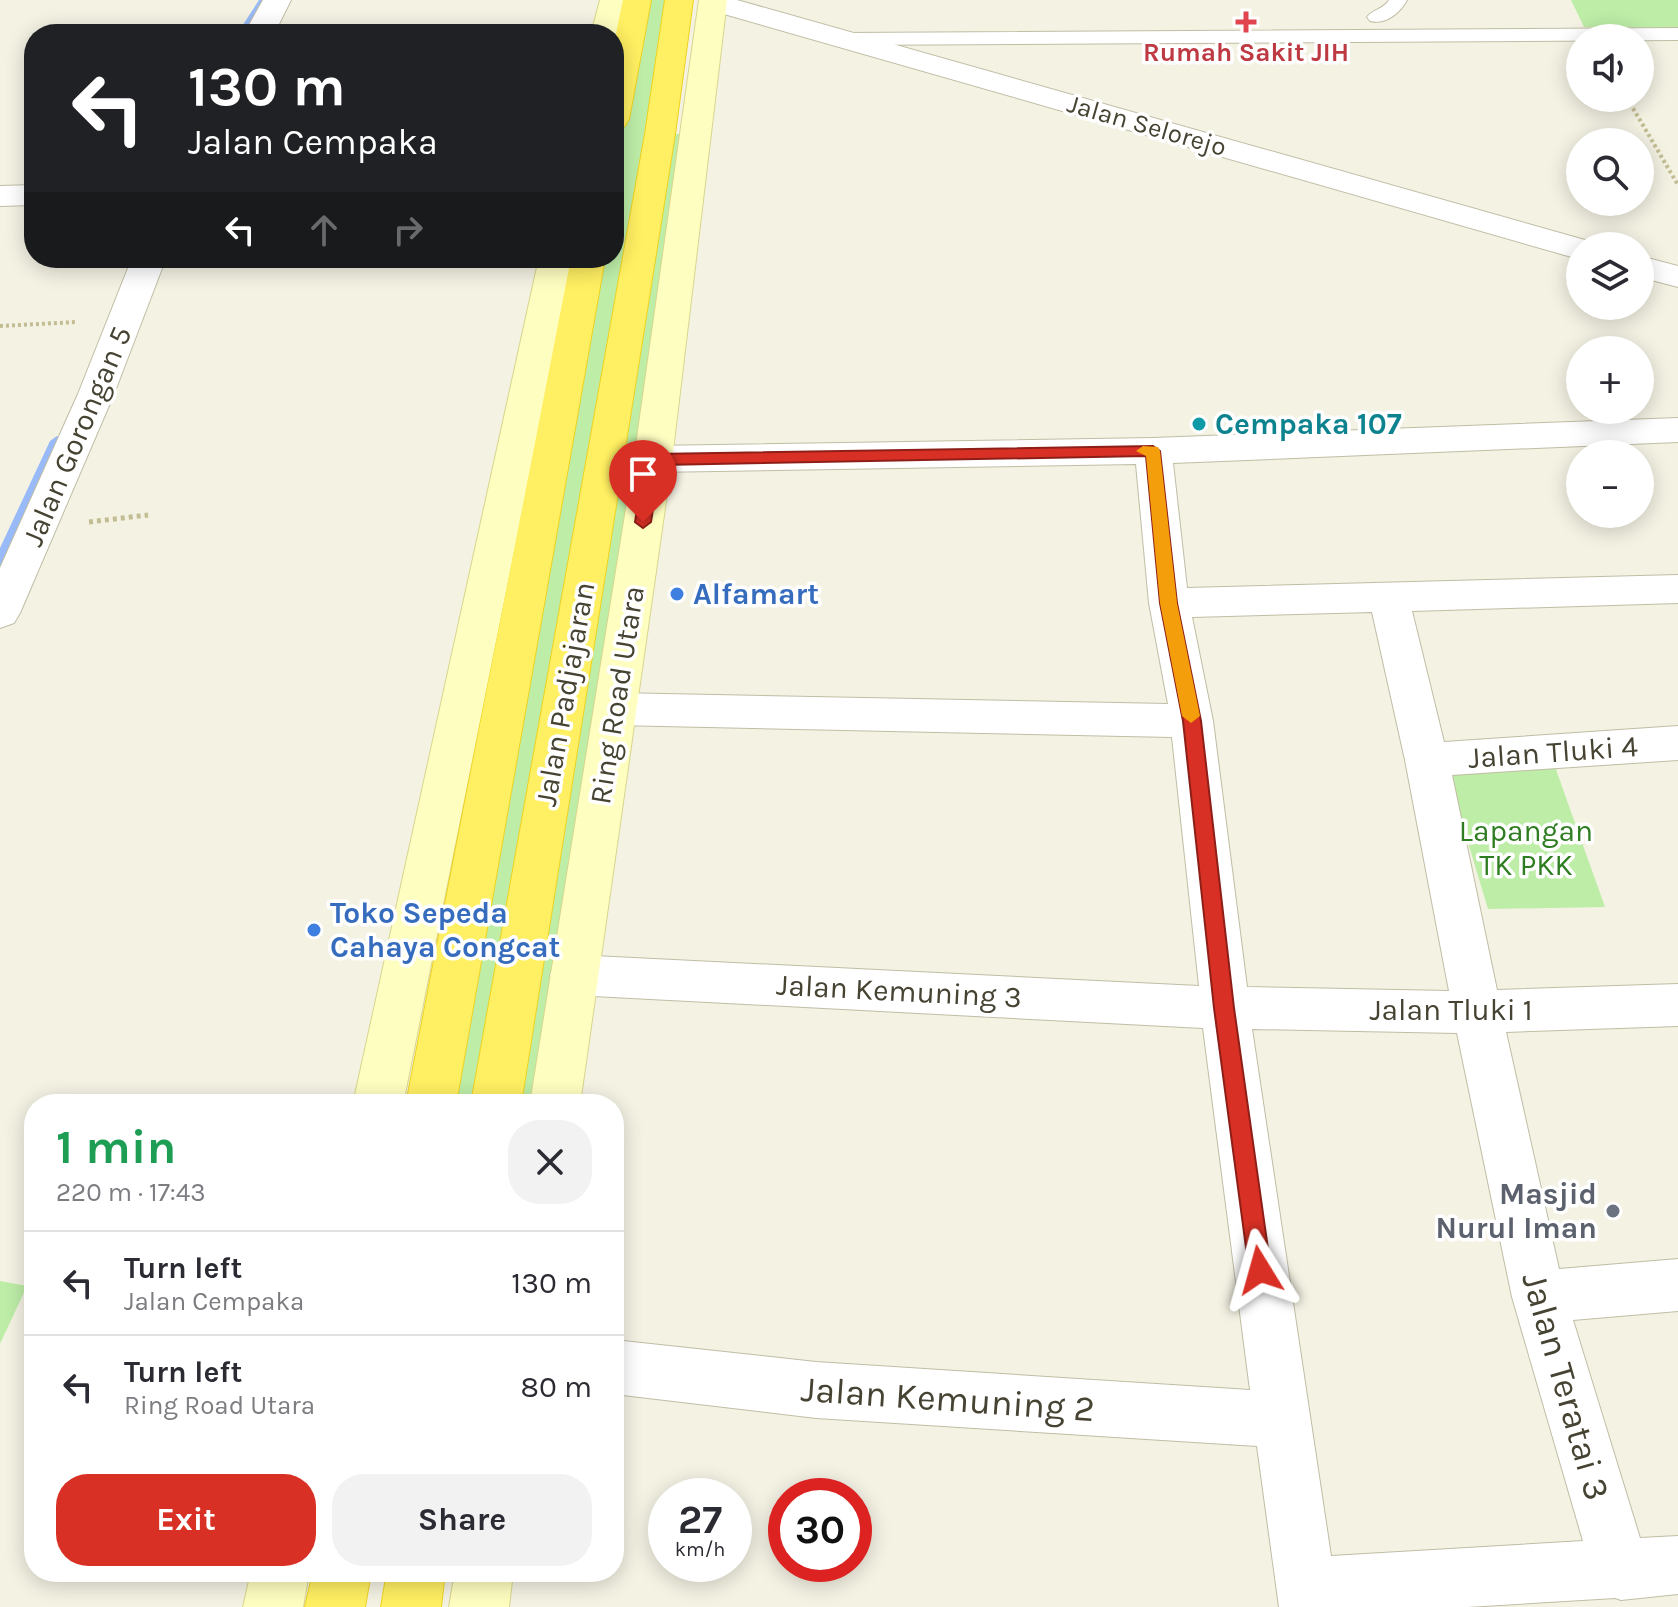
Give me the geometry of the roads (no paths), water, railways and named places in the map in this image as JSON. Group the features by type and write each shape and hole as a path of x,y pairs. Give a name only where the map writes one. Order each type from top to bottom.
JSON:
{"highway":[{"path":"624,67 637,0"},
{"name":"Jalan Padjajaran","path":"498,1094 677,134 679,0"},
{"name":"Jalan Padjajaran","path":"433,1094 586,268"},
{"path":"335,1607 340,1582"},
{"path":"411,1607 415,1582"}],"street":[{"path":"264,24 277,0"},
{"path":"608,24 614,0"},
{"name":"Ring Road Utara","path":"556,1094 653,459 677,134 713,1"},
{"name":"Jalan Selorejo","path":"713,1 1566,245"},
{"path":"0,196 24,195"},
{"name":"Jalan Gorongan 5","path":"0,613 40,527 145,268"},
{"path":"380,1094 554,268"},
{"path":"1654,270 1678,277"},
{"path":"653,459 1153,451 1678,430"},
{"path":"1153,451 1169,603 1192,721 1224,1008 1307,1597 1678,1565"},
{"path":"1169,603 1678,589"},
{"name":"Jalan Teratai 3","path":"1389,597 1427,760 1477,1012 1539,1297 1621,1571"},
{"path":"615,709 1192,721"},
{"name":"Jalan Tluki 4","path":"1427,760 1678,743"},
{"name":"Jalan Kemuning 3","path":"574,975 1224,1008"},
{"name":"Jalan Tluki 1","path":"1224,1008 1477,1012 1678,1005"},
{"path":"1539,1297 1678,1285"},
{"name":"Jalan Kemuning 2","path":"624,1368 816,1390 1282,1420"},
{"path":"273,1607 278,1582"},
{"path":"479,1607 483,1582"}],"lane":[{"path":"1376,17 1393,9 1398,0"},
{"path":"845,39 1678,34"}],"waterway":[{"path":"248,24 264,0"},
{"path":"0,563 57,441"}],"place":[{"name":"Rumah Sakit JIH","path":"1246,22"},
{"name":"Cempaka 107","path":"1199,424"},
{"name":"Alfamart","path":"677,594"},
{"name":"Toko Sepeda Cahaya Congcat","path":"314,930"},
{"name":"Masjid Nurul Iman","path":"1613,1211"}],"park label":[{"name":"Lapangan TK PKK","path":"1526,848"}]}
